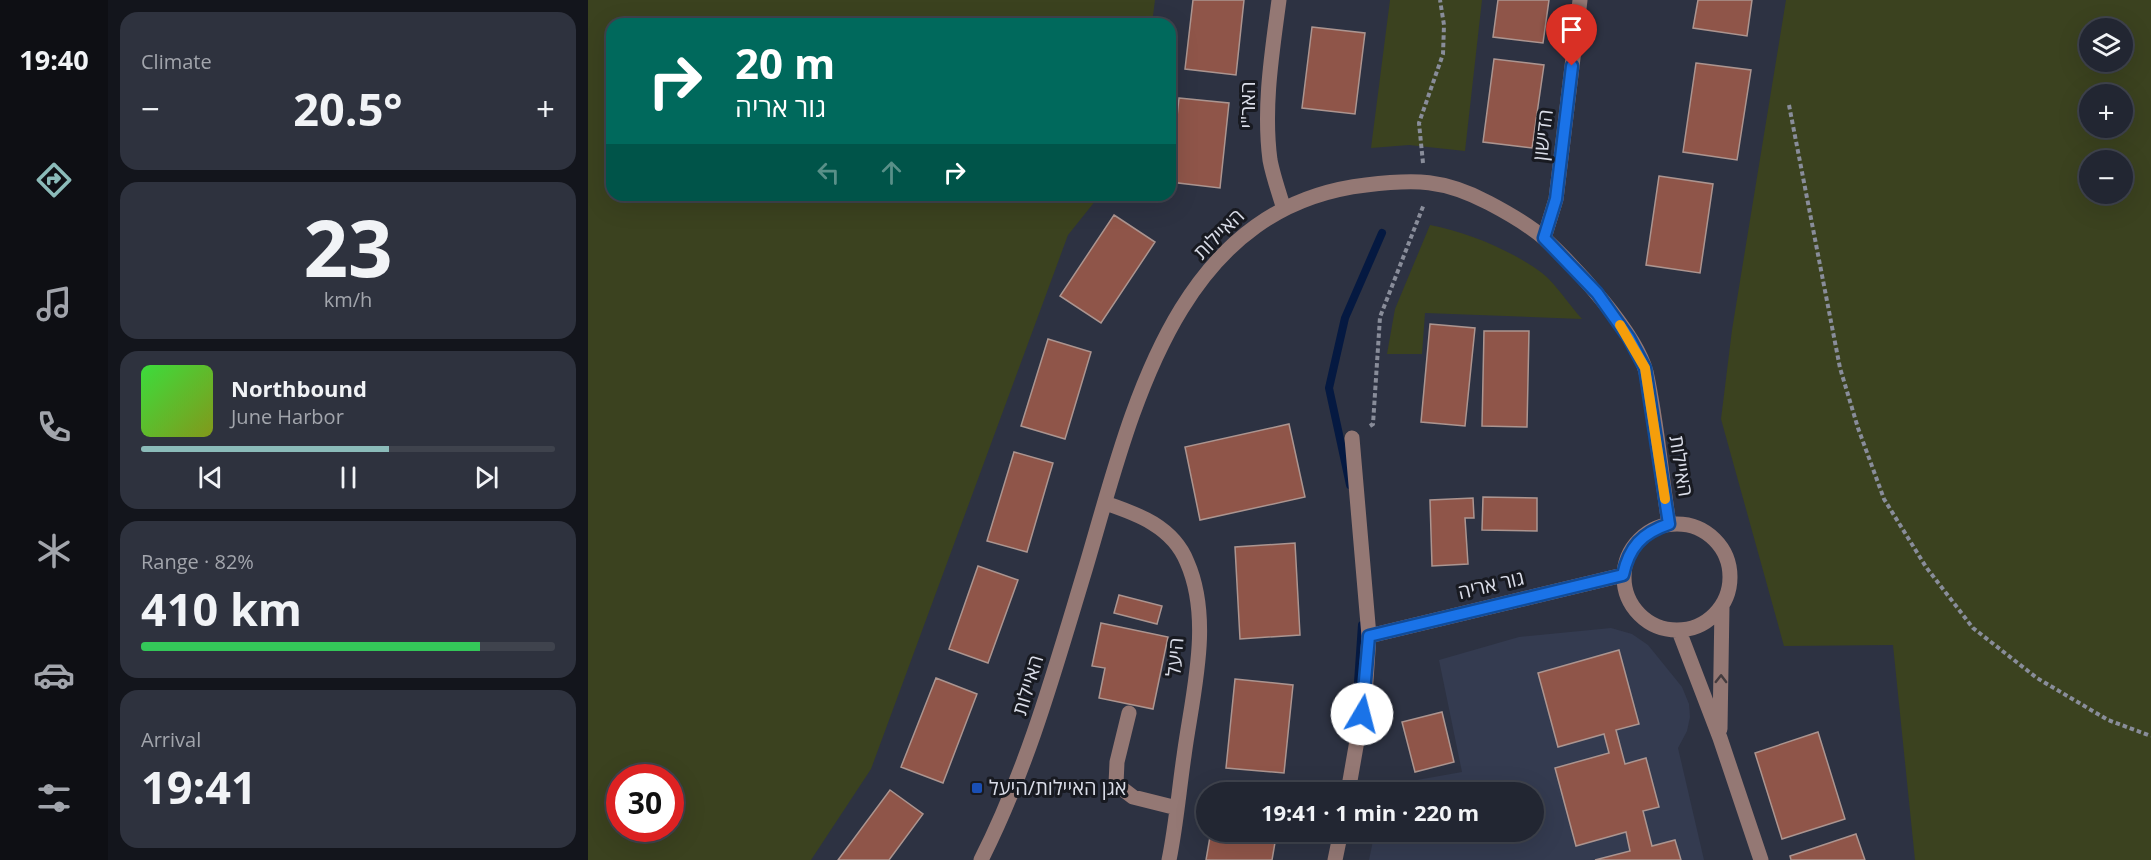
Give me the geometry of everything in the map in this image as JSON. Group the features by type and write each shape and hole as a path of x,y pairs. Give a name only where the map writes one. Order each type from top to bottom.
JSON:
{"street":[{"name":"האר\"י","path":"1279,0 1268,79 1269,133 1270,162 1284,209"},
{"name":"הדישון","path":"1544,238 1556,199 1580,0"},
{"name":"האיילות","path":"981,860 1007,808 1033,741 1135,405 1161,344 1192,294 1225,252 1259,221 1304,199 1348,187 1428,181 1466,191 1513,216 1544,238 1597,293 1629,338 1645,368 1669,524"},
{"path":"1350,782 1365,695 1369,636 1352,438"},
{"name":"היעל","path":"1105,503 1143,516 1168,536 1187,561 1197,596 1199,646 1169,860"},
{"path":"1669,524 1687,524 1704,531 1717,541 1727,556 1731,573 1729,590 1722,606 1711,619 1696,627 1679,631 1662,629 1647,622 1633,609 1625,593 1623,575 1627,557 1637,541 1652,530 1669,524"},
{"name":"גור אריה","path":"1369,636 1623,575"},
{"path":"1720,738 1722,606"},
{"path":"1679,631 1720,738 1761,860"},
{"path":"1129,713 1117,762 1116,784 1133,797 1177,808"},
{"path":"1335,860 1339,842"}],"path":[{"path":"1352,438 1373,424 1380,317 1428,181 1419,123 1443,54 1444,25 1440,0"},
{"path":"1789,105 1840,368 1857,428 1884,499 1926,567 1973,628 2037,678 2108,720 2151,736"}],"shaded area":[{"path":"1611,628 1632,634 1648,645 1682,687 1689,704 1690,717 1687,731 1678,748 1704,860 1369,860 1373,842 1544,842 1544,782 1406,782 1462,772 1439,660 1519,637"}],"green space":[{"path":"588,0 1155,0 1153,18 606,18 606,201 1095,201 1068,235 871,769 811,860 588,860"},
{"path":"1390,0 1482,0 1465,151 1409,145 1371,148"},
{"path":"1786,0 2151,0 2151,860 1915,860 1893,645 1784,646 1721,419 1732,330"},
{"path":"1430,225 1459,232 1488,243 1530,265 1553,283 1582,319 1425,313 1422,354 1387,354 1395,309"}],"building":[{"path":"1193,0 1244,0 1236,75 1185,69"},
{"path":"1498,0 1549,0 1543,43 1493,37"},
{"path":"1698,0 1752,0 1747,36 1693,28"},
{"path":"1312,27 1365,33 1355,114 1302,108"},
{"path":"1494,59 1544,65 1532,148 1483,142"},
{"path":"1696,63 1751,70 1737,160 1683,152"},
{"path":"1179,98 1229,103 1220,188 1176,183 1176,126"},
{"path":"1659,176 1713,184 1700,273 1646,265"},
{"path":"1114,215 1155,242 1101,323 1060,296"},
{"path":"1430,324 1475,328 1465,426 1421,422"},
{"path":"1484,331 1529,331 1527,427 1482,426"},
{"path":"1048,339 1091,352 1065,439 1021,426"},
{"path":"1289,424 1305,497 1200,520 1185,447"},
{"path":"1014,452 1053,463 1027,552 987,541"},
{"path":"1483,497 1537,498 1537,531 1482,530"},
{"path":"1473,498 1474,518 1465,518 1468,564 1432,566 1430,500"},
{"path":"1295,543 1300,635 1240,639 1235,547"},
{"path":"978,566 1018,580 988,663 949,649"},
{"path":"1119,595 1162,606 1157,624 1114,613"},
{"path":"1101,623 1168,637 1153,709 1099,698 1105,668 1092,666"},
{"path":"1619,650 1639,724 1616,730 1625,764 1646,758 1659,807 1643,811 1652,846 1675,840 1681,860 1595,860 1630,851 1626,832 1576,846 1555,768 1609,753 1604,734 1558,747 1538,673"},
{"path":"936,678 977,694 943,783 901,767"},
{"path":"1235,679 1293,685 1284,773 1226,768"},
{"path":"1442,712 1454,762 1415,772 1402,722"},
{"path":"1818,732 1845,819 1782,839 1755,753"},
{"path":"890,790 923,814 889,860 838,860"},
{"path":"1856,834 1865,860 1791,860 1790,856"},
{"path":"1209,842 1275,842 1272,860 1206,860"}],"waterway":[{"path":"1350,485 1329,388 1345,318 1382,233"},
{"path":"1356,711 1362,625"}],"slow traffic":[{"path":"1620,325 1645,368 1665,499"}],"place":[{"name":"אגן האיילות/היעל","path":"977,788"}],"route":[{"path":"1362,714 1369,636 1623,575 1627,557 1637,541 1652,530 1669,524 1645,368 1629,338 1597,293 1544,238 1556,199 1572,66"}]}
